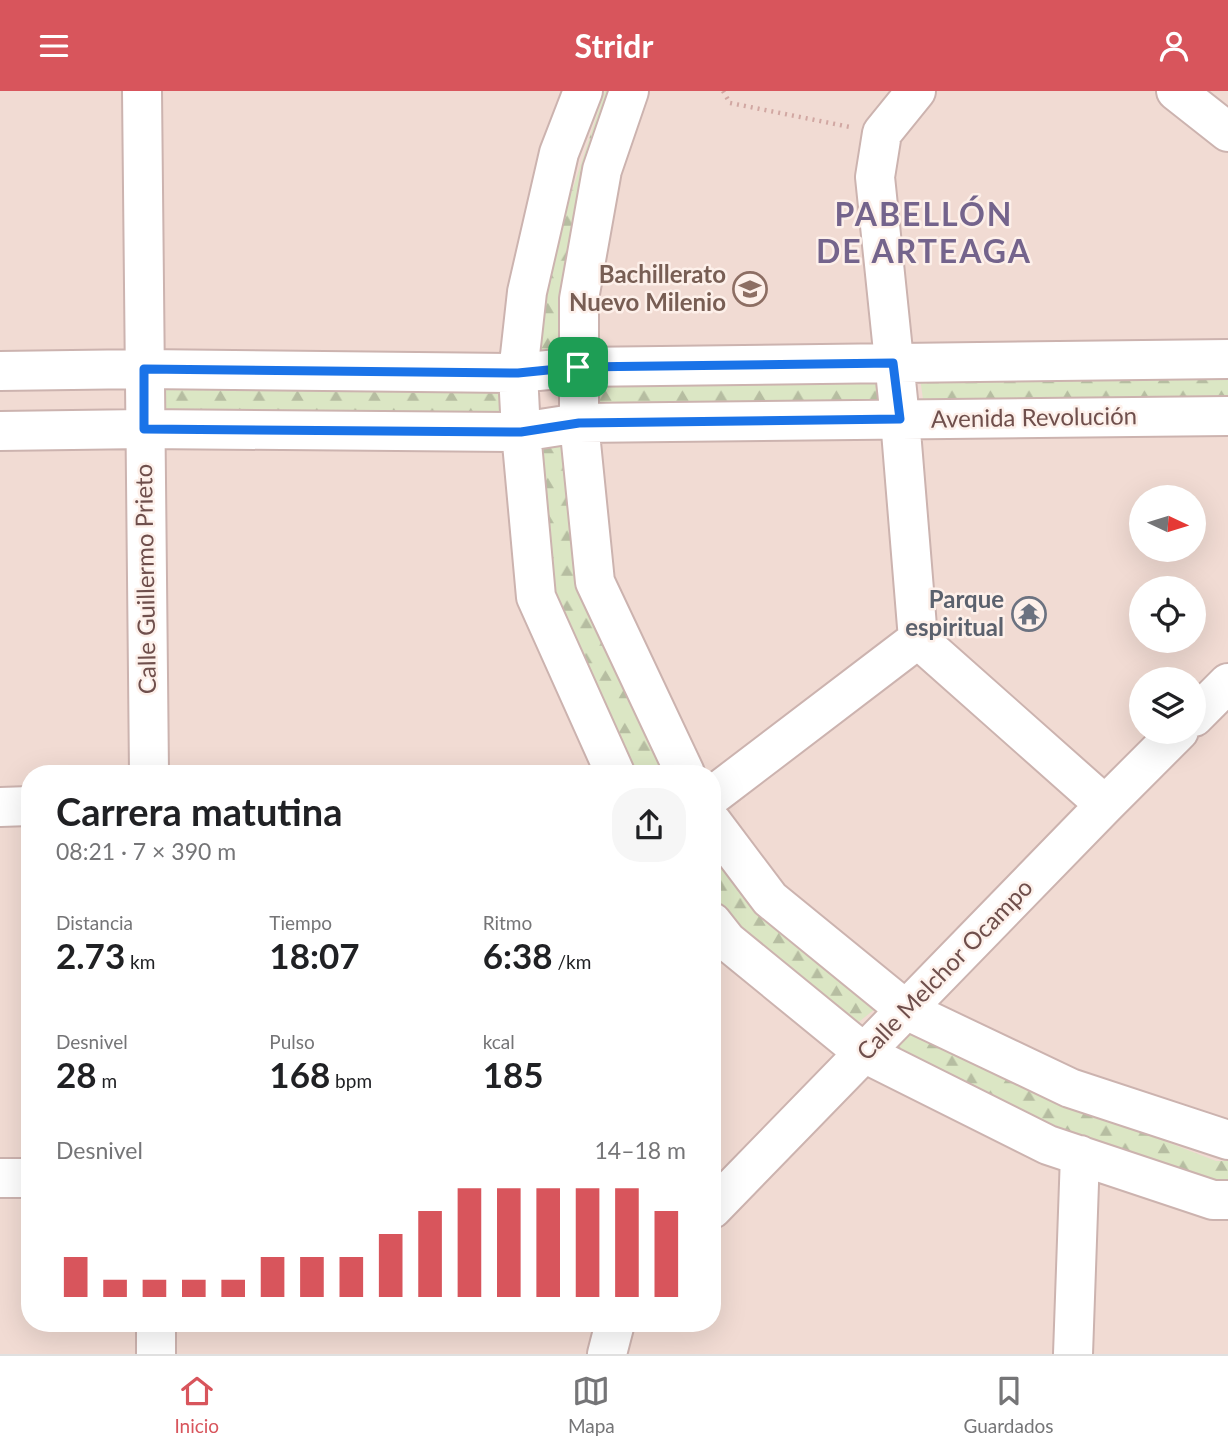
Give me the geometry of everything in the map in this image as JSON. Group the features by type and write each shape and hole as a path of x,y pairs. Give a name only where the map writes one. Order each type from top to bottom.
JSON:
{"street":[{"name":"Calle Guillermo Prieto","path":"142,91 149,765"},
{"path":"583,91 559,153 527,292 518,373 536,597 611,765"},
{"path":"629,91 602,170 579,299 579,423 595,582 681,765"},
{"path":"916,91 882,133 875,177 900,419 918,639 1105,805"},
{"path":"1176,91 1228,132"},
{"path":"0,370 518,373 578,367 1228,359"},
{"name":"Avenida Revolución","path":"0,431 144,429 521,432 579,423 1228,416"},
{"path":"721,789 918,639"},
{"path":"1206,705 1228,683"},
{"name":"Calle Melchor Ocampo","path":"721,1200 1166,744"},
{"path":"0,807 21,807"},
{"path":"721,834 770,899 906,1010 1070,1088 1228,1140"},
{"path":"721,933 864,1053 1048,1145 1213,1200 1228,1200"},
{"path":"1073,1354 1080,1156"},
{"path":"0,1178 21,1178"},
{"path":"156,1332 156,1354"},
{"path":"607,1354 613,1332"}],"path":[{"path":"723,91 730,103 882,133"}],"shaded area":[{"path":"0,91 1228,91 1228,1354 0,1354"}],"green space":[{"path":"605,91 636,91 560,354 538,355 540,288"},
{"path":"600,366 892,376 893,400 596,408"},
{"path":"1228,368 1228,401 924,406 919,371"},
{"path":"157,382 508,385 509,411 158,414"},
{"path":"564,441 663,765 629,765 553,595 540,444"},
{"path":"721,865 766,922 875,1009 855,1025 735,922 721,904"},
{"path":"916,1031 1051,1097 1216,1161 1228,1161 1228,1181 1217,1181 1036,1119 890,1049"}],"place":[{"name":"Bachillerato Nuevo Milenio","path":"750,289"},
{"name":"Parque espiritual","path":"1029,614"}],"district":[{"name":"PABELLÓN DE ARTEAGA","path":"924,234"}],"route":[{"path":"893,363 900,419 579,423 521,432 144,429 144,369 518,373 578,367 893,363"}]}
